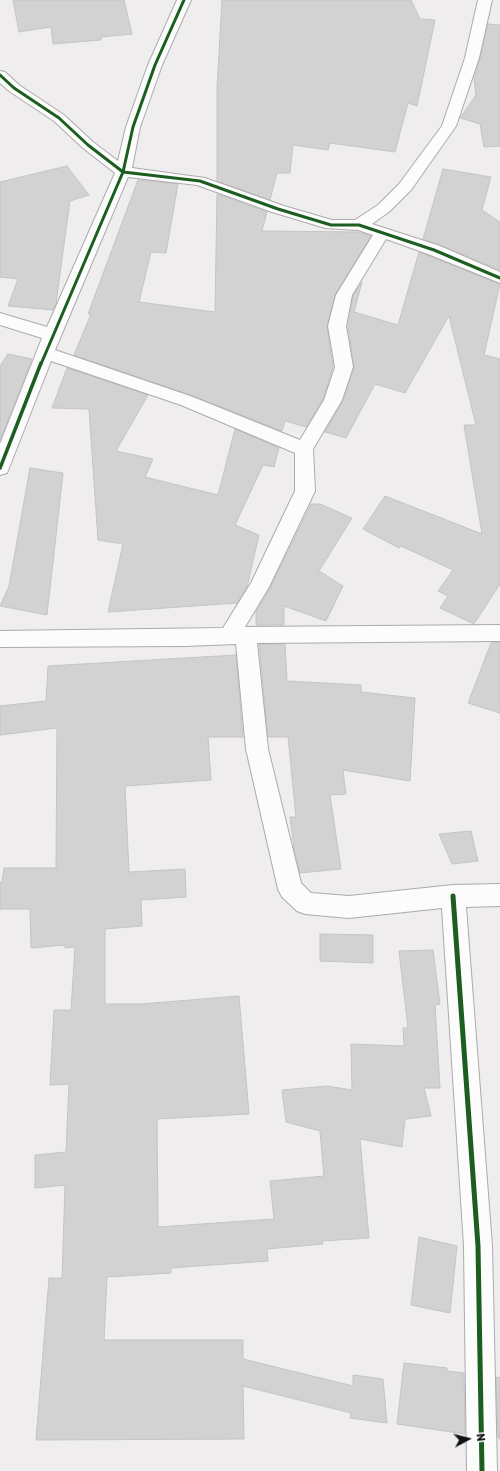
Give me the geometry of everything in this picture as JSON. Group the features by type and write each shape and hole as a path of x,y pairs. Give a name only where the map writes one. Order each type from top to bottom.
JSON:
{"street":[{"path":"0,468 52,335 123,172 136,120 156,65 184,0"},
{"path":"359,225 384,208 405,187 449,126 472,58 487,5"},
{"path":"0,75 14,88 59,118 88,145 123,172 200,181 278,209 331,225 359,225 434,250 500,278"},
{"path":"382,233 344,295 337,326 344,367 333,400 304,449 305,491 237,636 257,748 290,889 305,903 349,907 453,896 500,895"},
{"path":"0,319 52,335"},
{"path":"46,353 187,402 304,449"},
{"path":"0,639 500,633"},
{"path":"453,896 478,1246 482,1471"}],"building":[{"path":"13,0 124,0 132,34 101,37 101,40 53,44 51,27 19,32"},
{"path":"222,0 411,0 420,19 435,20 417,106 408,103 395,152 330,143 328,150 293,145 290,173 277,173 270,200 217,181 217,88"},
{"path":"488,24 500,25 500,146 484,147 480,124 460,118 476,95 474,79"},
{"path":"67,166 89,195 70,201 56,303 53,310 8,306 18,279 0,277 0,182"},
{"path":"443,169 491,177 482,210 500,222 500,270 423,239"},
{"path":"138,180 178,184 166,253 151,252 139,302 215,312 217,194 267,212 262,231 358,232 371,236 335,295 327,326 333,367 323,399 306,427 285,421 282,431 193,396 74,355 91,314 88,314"},
{"path":"419,252 500,284 484,355 500,359 500,584 474,624 440,608 448,596 438,591 453,570 401,546 399,548 363,529 385,496 482,534 464,425 476,425 449,316 405,393 375,384 346,438 325,432 343,401 354,367 348,326 353,296 362,282 354,312 398,325"},
{"path":"8,354 32,359 0,440 0,366"},
{"path":"67,368 148,395 116,451 153,459 145,477 218,495 235,429 279,448 274,467 263,465 235,525 259,535 247,587 237,603 108,612 123,544 98,540 89,409 52,408"},
{"path":"30,468 63,473 47,615 0,606 9,586"},
{"path":"311,504 320,504 352,518 319,571 343,586 326,621 284,606 284,625 256,625 256,612 270,588"},
{"path":"500,642 500,713 468,703 491,643"},
{"path":"259,644 285,644 287,681 361,685 361,692 415,698 410,781 343,770 346,794 330,795 341,869 300,873 294,848 290,817 296,817 288,737 268,737"},
{"path":"236,655 243,737 208,737 211,780 125,786 129,872 185,869 186,897 141,900 142,926 105,929 105,1004 141,1004 239,996 249,1114 157,1119 158,1227 274,1219 270,1181 324,1176 320,1131 286,1122 282,1090 327,1086 352,1090 351,1044 404,1046 403,1028 408,1028 399,951 433,950 440,1004 435,1005 440,1088 424,1088 431,1116 405,1119 402,1147 360,1139 369,1238 322,1241 323,1244 267,1249 268,1261 171,1268 171,1273 107,1277 104,1340 243,1340 243,1359 353,1386 353,1375 383,1379 387,1423 350,1418 351,1413 243,1386 244,1439 36,1440 49,1278 62,1278 65,1185 35,1188 35,1155 66,1152 69,1084 50,1085 54,1010 71,1010 75,947 65,948 65,945 31,948 30,909 0,909 0,882 2,882 4,868 56,868 57,728 0,735 0,706 46,701 48,666"},
{"path":"471,831 478,861 452,864 439,834"},
{"path":"320,934 373,935 373,963 320,961"},
{"path":"419,1237 457,1246 450,1313 411,1305"},
{"path":"404,1363 447,1368 447,1371 464,1373 465,1434 397,1424"},
{"path":"496,1377 500,1378 500,1439 498,1438"}],"cycle path":[{"path":"0,468 52,335 123,172 133,127 155,65 184,0"},
{"path":"0,75 14,88 59,118 88,145 123,172 200,181 278,209 331,225 359,225 434,250 500,278"},
{"path":"453,896 478,1246 482,1471"}]}
